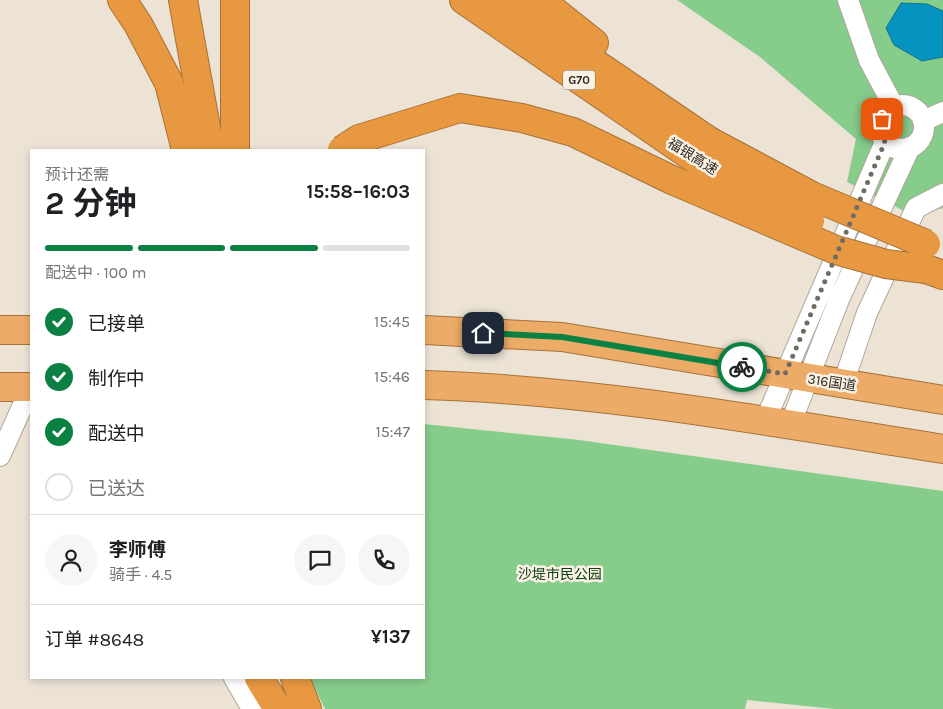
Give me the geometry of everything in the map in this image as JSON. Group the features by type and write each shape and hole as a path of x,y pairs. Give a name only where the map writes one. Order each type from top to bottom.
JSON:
{"highway":[{"path":"122,0 138,24 169,83 186,149"},
{"path":"183,0 208,133 208,149"},
{"path":"235,0 236,149"},
{"name":"福银高速","path":"464,0 702,150 812,196 935,260"},
{"name":"福银高速","path":"502,0 702,150"},
{"path":"540,0 629,72 702,150"},
{"path":"344,149 359,139 460,108 522,118 573,132 672,180 836,250 886,264 935,260"},
{"path":"0,330 30,330"},
{"name":"316国道","path":"425,330 562,337 943,400"},
{"path":"425,385 483,386 699,411 943,449"},
{"path":"0,386 30,387"},
{"path":"261,679 278,709"},
{"path":"277,679 285,696 294,709"},
{"path":"295,679 307,709"}],"street":[{"path":"848,0 869,60 894,107"},
{"path":"777,423 797,376 885,142 880,125 885,113 894,107 912,108 923,121 923,134 916,144 910,147 896,148 885,142"},
{"path":"923,121 943,112"},
{"path":"797,376 840,297 910,147"},
{"path":"843,384 867,313 916,208 943,194"},
{"path":"0,456 30,389"},
{"path":"235,679 252,709"}],"green space":[{"path":"677,0 943,0 943,208 912,215 847,182 856,139 760,57"},
{"name":"沙堤市民公园","path":"425,424 579,440 943,491 943,709 835,709 747,700 745,709 325,709 310,679 425,679"}],"water":[{"path":"901,3 927,4 943,11 943,57 922,61 894,45 886,28"}],"way so far":[{"path":"742,367 785,374 885,142 880,131 882,119"}],"route":[{"path":"483,333 562,337 742,367"}]}
